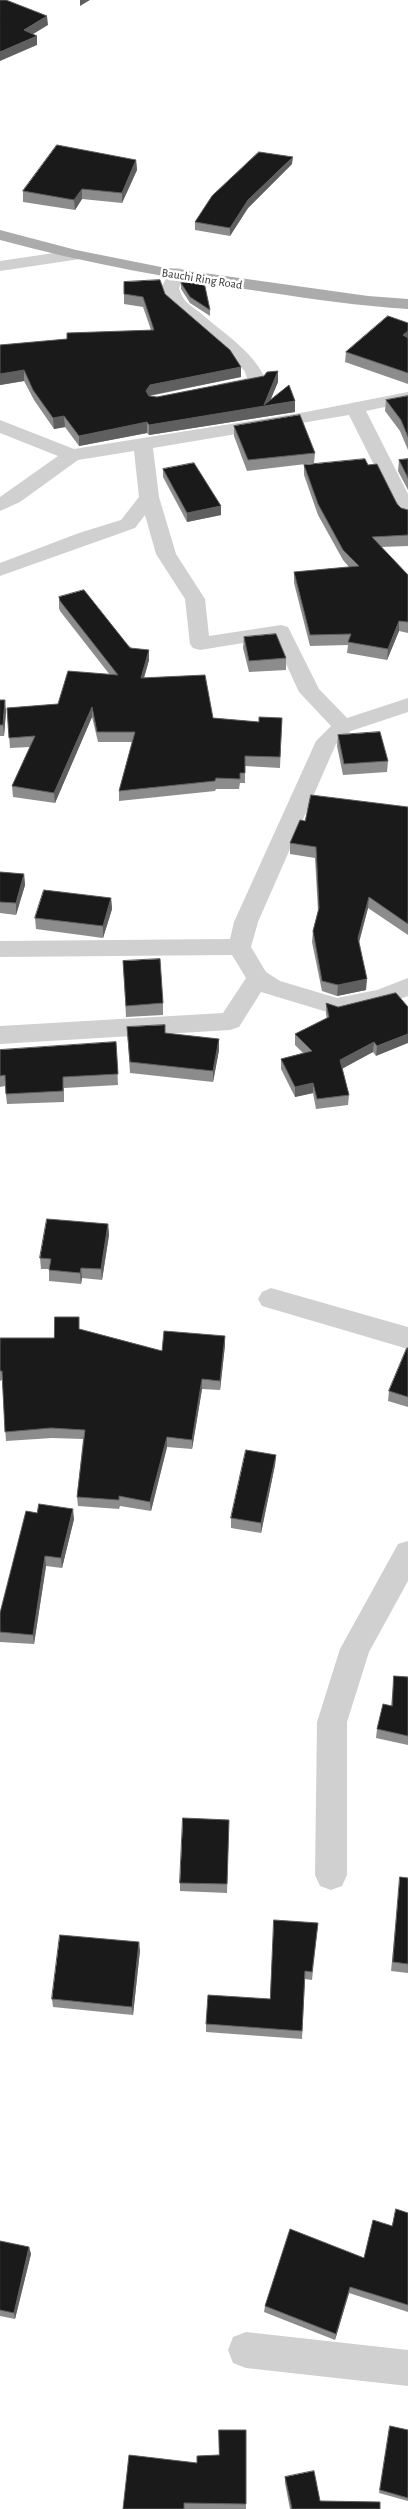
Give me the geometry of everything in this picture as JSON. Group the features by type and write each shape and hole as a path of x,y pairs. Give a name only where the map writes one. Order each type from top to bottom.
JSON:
{"main road":[{"name":"Bauchi Ring Road","path":"0,235 74,255 161,272 177,273 233,284 368,301 408,304"}],"street":[{"path":"0,266 74,255"},
{"path":"177,273 170,288 175,303 196,318 252,368 257,382 212,391"},
{"path":"0,505 13,498 72,456 355,408 408,397"},
{"path":"355,408 408,513"},
{"path":"0,426 72,456"},
{"path":"143,444 149,497 166,554 194,599 200,644 281,631 310,692 342,726"},
{"path":"0,586 4,569 128,524 149,497"},
{"path":"238,947 249,913 328,741 342,726 408,705"},
{"path":"0,949 238,947"},
{"path":"238,947 258,978 272,987 337,1006 383,997 408,986"},
{"path":"0,1035 230,1021 258,978"},
{"path":"271,1299 408,1338"},
{"path":"331,1875 330,1788 332,1722 355,1649 408,1553"},
{"path":"246,2350 408,2368"}],"building":[{"path":"0,0 6,0 47,16 24,30 37,36 0,52"},
{"path":"57,145 136,160 122,193 82,189 74,200 23,191"},
{"path":"259,152 293,157 248,200 230,228 195,222 212,196"},
{"path":"160,280 165,294 230,350 241,367 150,385 146,391 149,396 157,397 264,376 267,372 278,371 264,405 289,385 295,401 149,425 147,422 79,436 64,416 53,418 33,390 24,370 0,374 0,345 67,339 67,333 154,330 143,297 124,294 124,282"},
{"path":"204,282 210,310 190,297 181,283"},
{"path":"388,316 408,323 408,331 403,335 408,338 408,373 346,352"},
{"path":"408,396 408,437 401,420 386,400"},
{"path":"300,415 315,453 248,460 234,426"},
{"path":"365,459 368,465 377,464 397,504 401,508 408,510 408,535 372,537 408,575 408,622 399,621 388,649 348,642 351,634 310,635 294,572 359,566 343,550 318,504 304,465"},
{"path":"408,459 408,478 399,460"},
{"path":"194,463 221,506 187,513 163,469"},
{"path":"84,590 130,648 149,650 141,678 205,675 213,718 259,722 259,717 282,718 280,757 245,756 245,773 240,773 240,779 216,778 215,781 119,791 135,732 97,732 92,707 54,793 12,786 35,736 9,738 7,708 58,704 68,671 118,675 60,601 59,597"},
{"path":"276,634 286,658 249,661 244,637"},
{"path":"0,700 5,700 3,725 0,725"},
{"path":"380,732 388,761 344,764 338,735"},
{"path":"311,795 408,807 408,924 369,897 358,938 367,979 338,985 322,981 313,931 319,908 316,847 290,843 300,820 305,821"},
{"path":"0,872 24,874 16,903 0,902"},
{"path":"44,890 111,898 103,926 35,918"},
{"path":"160,959 163,1003 126,1006 123,961"},
{"path":"396,993 408,1007 408,1034 377,1046 374,1042 340,1060 349,1095 317,1099 313,1083 295,1087 281,1059 312,1051 295,1034 329,1017 326,1003 338,1007"},
{"path":"165,1025 165,1033 219,1039 213,1071 130,1062 127,1027"},
{"path":"116,1042 118,1074 63,1077 63,1091 6,1094 5,1075 0,1076 0,1050"},
{"path":"47,1219 108,1224 101,1269 81,1268 80,1273 49,1270 51,1259 40,1258"},
{"path":"55,1317 79,1317 79,1329 162,1351 164,1331 225,1336 220,1381 202,1379 192,1440 167,1437 150,1502 119,1496 119,1500 77,1497 85,1430 51,1428 5,1432 2,1371 0,1371 0,1338 54,1338"},
{"path":"408,1348 408,1397 389,1391"},
{"path":"246,1450 276,1455 261,1523 231,1518"},
{"path":"39,1504 73,1509 61,1558 45,1556 33,1635 0,1632 0,1613 26,1511 37,1513"},
{"path":"394,1676 408,1677 408,1736 377,1729 383,1704 392,1706"},
{"path":"183,1818 229,1820 227,1884 180,1883"},
{"path":"400,1877 408,1878 408,1964 393,1962"},
{"path":"274,1920 318,1923 312,1972 305,1971 302,2031 206,2024 208,1995 270,1999"},
{"path":"60,1935 139,1942 132,2007 52,1999"},
{"path":"396,2209 408,2213 408,2305 350,2287 336,2334 265,2306 290,2229 364,2258 373,2220 392,2226"},
{"path":"0,2241 29,2247 14,2313 0,2310"},
{"path":"390,2426 408,2430 408,2498 380,2490"},
{"path":"219,2430 246,2430 246,2504 184,2503 184,2509 123,2509 129,2455 197,2463 197,2456 219,2455"},
{"path":"314,2471 320,2501 380,2502 380,2509 292,2509 285,2477"}]}
